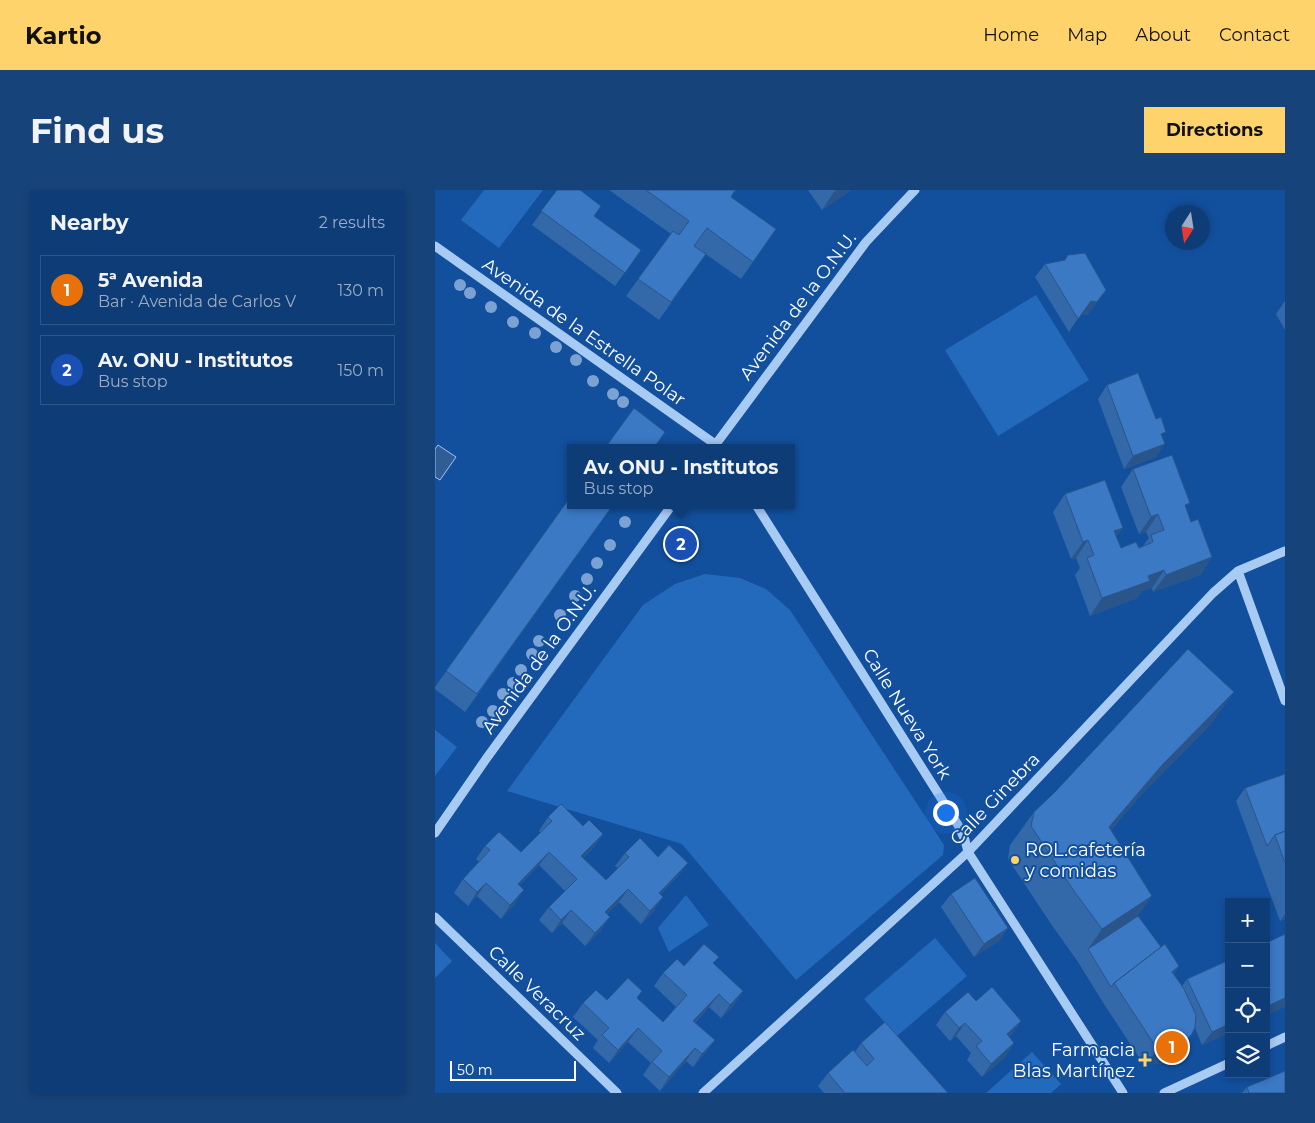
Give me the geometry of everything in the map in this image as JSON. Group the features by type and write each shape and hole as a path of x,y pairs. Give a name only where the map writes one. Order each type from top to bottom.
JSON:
{"street":[{"name":"Avenida de la O.N.U.","path":"717,444 866,242 915,190"},
{"name":"Avenida de la Estrella Polar","path":"435,246 711,444"},
{"name":"Avenida de la O.N.U.","path":"435,833 486,759 668,509"},
{"name":"Calle Nueva York","path":"759,509 958,824 968,852 1123,1093"},
{"name":"Calle Ginebra","path":"703,1093 968,852 1213,593 1237,571 1285,551"},
{"path":"1237,571 1285,701"},
{"name":"Calle Veracruz","path":"435,917 617,1093"},
{"path":"1270,1044 1285,1037"},
{"path":"1164,1093 1225,1065"}],"shaded area":[{"path":"484,190 543,190 499,248 461,220"},
{"path":"1036,295 1089,380 998,436 945,350"},
{"path":"438,445 456,457 440,480 435,477 435,449"},
{"path":"705,574 740,578 766,589 790,610 944,845 943,855 796,980 682,844 507,791 643,605 675,584"},
{"path":"435,730 457,747 435,776"},
{"path":"686,895 709,925 669,952 658,928"},
{"path":"935,938 967,976 897,1036 864,999"},
{"path":"435,943 452,961 435,978"},
{"path":"1032,1052 1061,1084 1051,1093 986,1093"}],"building":[{"path":"557,190 580,190 601,206 594,216 641,250 625,273 541,211"},
{"path":"646,190 735,190 731,197 776,229 753,262 707,228 694,246 706,254 671,302 638,279 673,231 679,235 689,221"},
{"path":"1085,253 1106,290 1097,302 1091,301 1078,319 1045,264 1065,260 1068,255"},
{"path":"1138,373 1156,419 1161,417 1166,432 1161,434 1165,444 1133,456 1107,385"},
{"path":"634,408 665,432 657,444 608,444"},
{"path":"1172,455 1190,503 1185,505 1191,522 1198,519 1212,557 1166,575 1164,570 1148,576 1150,581 1102,598 1087,558 1094,555 1088,540 1083,542 1065,494 1105,480 1123,528 1114,531 1121,548 1136,542 1139,548 1153,542 1151,535 1164,530 1158,514 1151,517 1133,469"},
{"path":"567,502 567,509 610,509 477,694 446,671"},
{"path":"1188,649 1234,692 1163,764 1109,827 1152,896 1102,929 1031,826 1034,812 1055,792"},
{"path":"1285,774 1285,831 1275,835 1267,846 1245,788"},
{"path":"561,804 583,826 589,820 603,834 581,856 606,880 629,857 625,853 640,838 658,857 669,845 688,863 659,893 663,897 650,911 628,889 605,912 610,917 595,933 571,910 561,920 549,907 577,879 549,852 518,884 524,890 510,905 486,883 477,892 463,879 490,850 485,846 499,832 521,852 552,821 548,817"},
{"path":"1285,831 1285,863 1275,835"},
{"path":"975,878 1008,928 984,944 951,894"},
{"path":"1138,916 1161,947 1111,987 1088,949"},
{"path":"1285,934 1285,998 1270,1005 1270,943 1270,941"},
{"path":"704,944 719,957 713,963 743,991 730,1005 719,994 693,1021 715,1040 702,1054 695,1048 669,1077 652,1062 662,1051 638,1028 618,1050 602,1035 609,1028 583,1003 596,990 607,1000 628,978 642,991 637,998 663,1022 687,995 663,973 677,959 684,966"},
{"path":"1165,944 1179,966 1172,972 1184,989 1196,1015 1192,1034 1185,1041 1174,1047 1154,1044 1114,983"},
{"path":"1225,962 1225,1026 1212,1032 1187,979"},
{"path":"992,987 1021,1021 1007,1034 1014,1043 991,1064 976,1046 982,1041 965,1023 959,1028 945,1012 968,992 976,1001"},
{"path":"885,1022 948,1093 845,1093 828,1073 853,1050 867,1066 874,1059 861,1043"},
{"path":"1285,1071 1285,1093 1249,1093 1247,1087"}],"place":[{"name":"Av. ONU - Institutos","path":"681,544"},
{"name":"ROL.cafetería y comidas","path":"1015,860"},
{"name":"5ª Avenida","path":"1172,1047"},
{"name":"Farmacia Blas Martínez","path":"1145,1060"}]}
